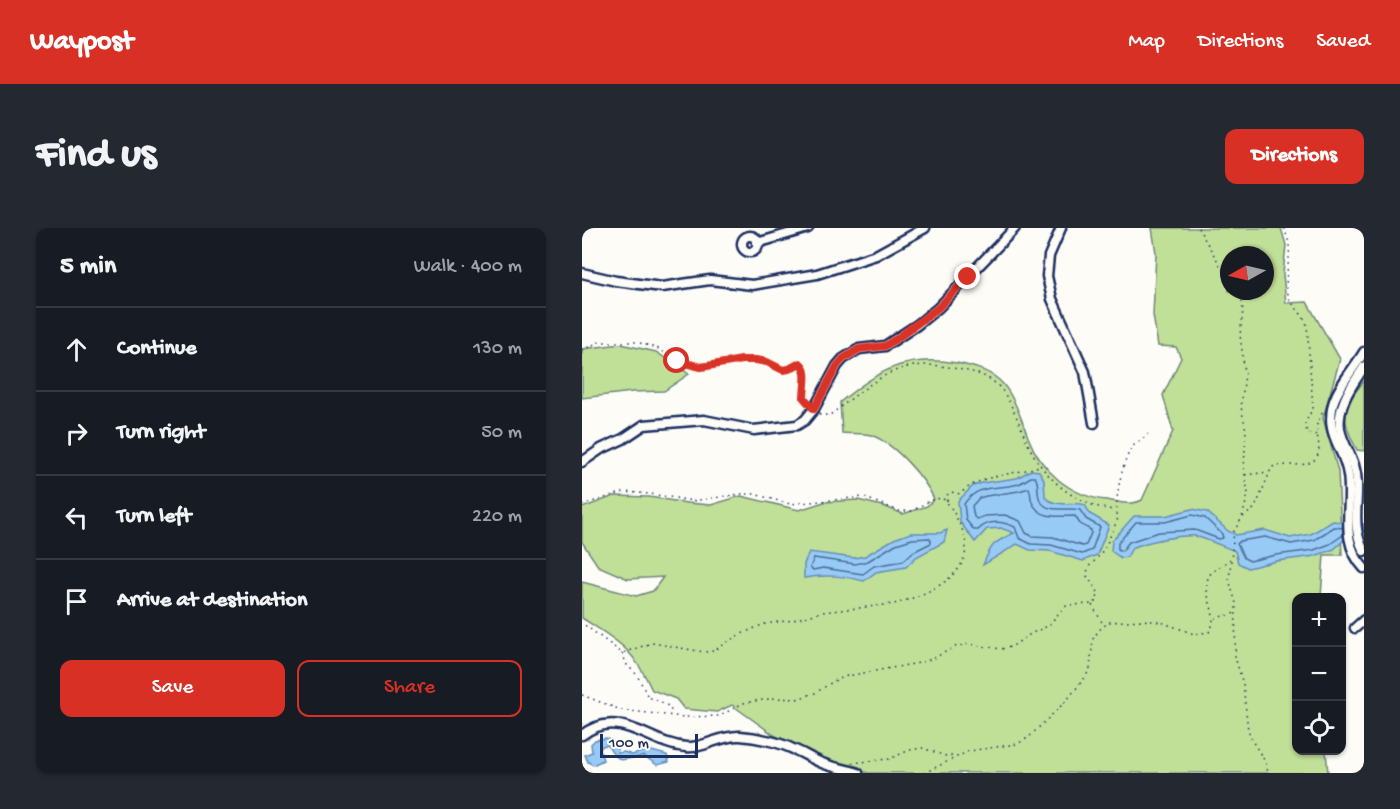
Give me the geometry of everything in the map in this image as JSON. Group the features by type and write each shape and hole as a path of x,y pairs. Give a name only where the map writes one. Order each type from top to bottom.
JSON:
{"street":[{"path":"758,243 808,228"},
{"path":"582,273 616,281 662,287 710,280 752,285 817,274 876,255 925,228"},
{"path":"582,462 644,425 704,420 754,430 796,425 806,420 843,359 859,349 885,346 917,325 938,308 1015,228"},
{"path":"1061,228 1049,256 1047,276 1052,299 1086,372 1094,423"},
{"path":"1351,520 1348,475 1334,438 1331,421 1334,402 1364,352"},
{"path":"1364,368 1346,396 1339,420 1344,442 1355,466 1357,481 1348,538 1359,548 1364,568"},
{"path":"1355,628 1364,620"},
{"path":"582,735 601,725 616,724 687,748 729,736 742,736 791,747 824,764 858,773"}],"path":[{"path":"1198,228 1220,265"},
{"path":"1284,228 1290,249 1286,278 1287,293 1290,301 1304,316 1307,325 1313,408 1305,423 1305,429 1307,433 1317,435"},
{"path":"1241,300 1243,311 1240,335 1245,368 1241,407 1247,436 1244,475 1248,497 1242,518 1234,531 1229,580 1236,603 1235,657 1244,684 1248,730 1266,763 1268,773"},
{"path":"582,350 599,342 637,342 659,349 677,361 701,367 749,360 767,362 783,370 800,363 804,366 806,374 804,398 819,415 831,415 864,387 889,373 911,365 935,364 983,375 997,385 1008,399 1032,452 1048,476 1068,493 1099,508 1115,510"},
{"path":"1242,518 1256,508 1272,467 1304,465 1314,460 1320,451 1317,424 1324,410"},
{"path":"582,695 621,710 720,716 743,703 775,698 797,699 815,693 834,681 848,676 919,663 957,646 969,644 1001,649 1011,647 1032,633 1048,626 1064,607 1092,604 1097,601 1098,592 1086,572 1088,567 1098,559 1118,518 1115,510 1118,503 1118,484 1132,448 1148,434"},
{"path":"947,502 947,495 951,492 960,494 977,481 1026,471 1041,465"},
{"path":"1244,475 1269,472"},
{"path":"582,505 624,492 693,501 754,494 790,504 863,497 899,511 912,511 937,498 942,498 951,508 964,532 965,556 951,578 934,589 905,601 822,612 793,620 764,624 737,636 714,651 704,652 652,643 622,653"},
{"path":"924,773 969,751 1017,744 1028,738 1050,715 1058,710 1086,676 1090,668 1093,639 1103,625 1109,622 1143,620 1161,622 1194,634 1209,632 1214,625 1214,619 1208,595 1208,578 1230,558"},
{"path":"1092,604 1103,625"},
{"path":"1214,619 1237,612"},
{"path":"582,623 622,653 627,666 637,675 648,697 666,704 674,715"},
{"path":"852,763 889,759 910,750 922,748 946,756 956,756"}],"green space":[{"path":"1152,228 1281,228 1286,245 1283,274 1286,303 1307,302 1340,359 1323,418 1338,471 1342,555 1324,555 1321,593 1292,593 1292,755 1326,755 1328,773 868,773 821,759 774,735 732,705 717,712 684,709 676,699 652,690 638,664 624,647 582,618 582,582 636,596 653,591 663,577 628,579 598,566 582,542 582,508 614,496 649,497 711,505 741,496 799,510 824,502 858,500 903,514 927,506 934,499 930,491 899,453 871,435 842,433 840,402 881,373 908,363 939,361 957,363 990,374 999,380 1009,392 1034,449 1041,461 1058,480 1093,498 1125,503 1142,500 1173,431 1163,395 1181,358 1176,347 1158,346 1153,315 1156,253"},
{"path":"621,344 656,352 689,374 664,391 582,398 582,349"},
{"path":"1364,381 1364,451 1357,450 1349,434 1345,417 1348,402"}],"water":[{"path":"1031,470 1039,471 1044,480 1045,497 1049,500 1085,505 1090,514 1109,525 1097,555 1083,561 1050,551 1030,550 1017,544 983,565 994,544 1014,533 1001,528 987,529 975,542 960,522 958,501 973,486 1017,478"},
{"path":"1192,509 1207,512 1228,531 1236,535 1265,530 1290,538 1311,534 1333,521 1364,524 1364,538 1343,541 1334,549 1315,556 1248,568 1238,563 1235,551 1195,536 1173,537 1145,543 1132,548 1127,557 1121,558 1111,551 1112,541 1134,516 1165,516"},
{"path":"947,530 944,542 916,557 906,567 876,572 864,581 834,576 804,578 804,564 809,552 854,558 865,556 894,539 911,533 940,533"},
{"path":"606,738 616,744 618,753 624,752 632,755 648,750 667,755 669,762 657,765 644,756 621,760 607,745 602,746 600,750 603,760 593,765 588,762 585,755 592,752 591,744 595,740"}],"route":[{"path":"677,361 701,367 756,360 767,362 783,370 800,363 804,366 806,374 804,398 814,409 843,359 859,349 885,346 899,337 938,308 968,277"}]}
